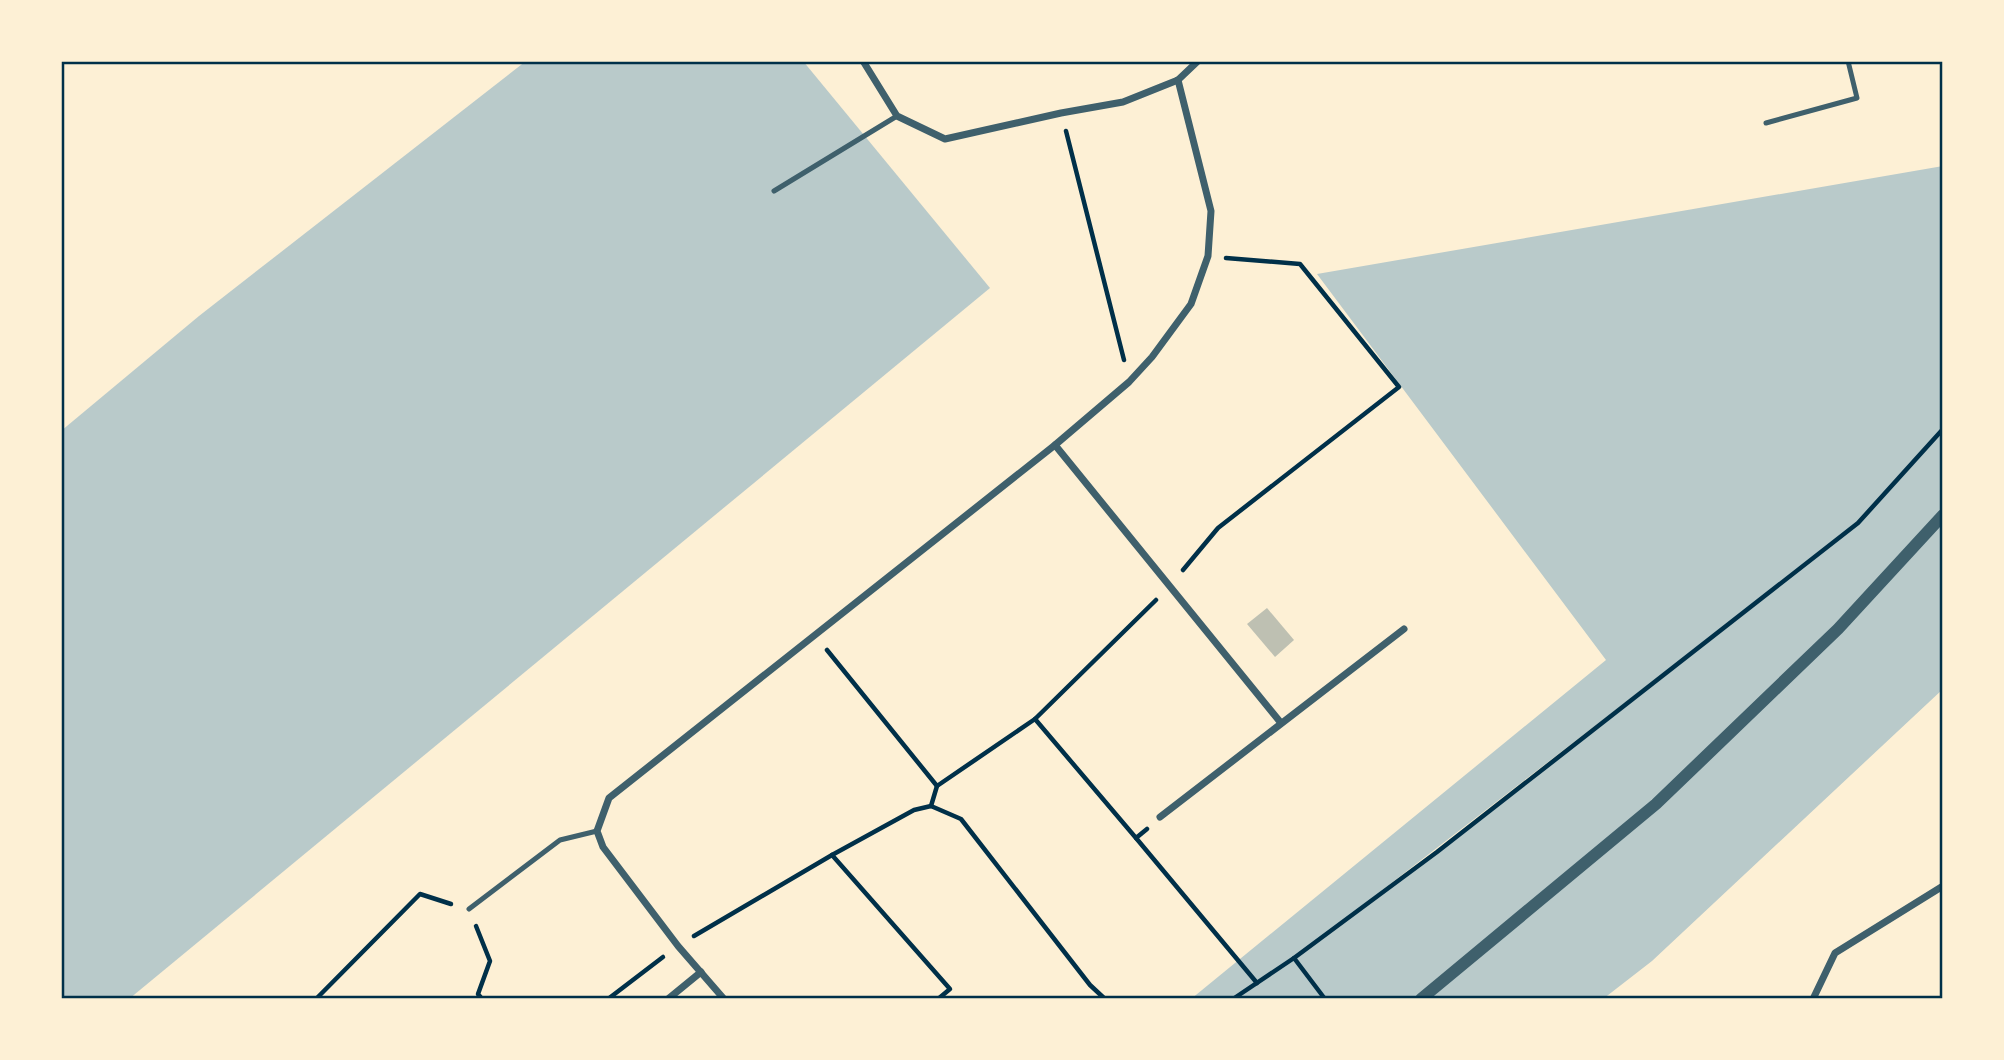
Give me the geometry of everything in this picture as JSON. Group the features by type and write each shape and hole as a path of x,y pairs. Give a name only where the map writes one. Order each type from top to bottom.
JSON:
{"street":[{"path":"863,61 897,116 945,139 1123,102 1178,80 1198,61"},
{"path":"724,999 678,946 603,847 597,831 609,798 1055,445 1129,382 1152,357 1191,304 1208,256 1211,211 1178,80"},
{"path":"1055,445 1281,723"},
{"path":"1424,996 1656,804 1838,629 1942,517"},
{"path":"1160,817 1404,629"},
{"path":"1813,999 1835,953 1943,886"},
{"path":"667,999 701,972"}],"lane":[{"path":"1766,123 1857,98 1849,61"},
{"path":"774,191 897,116"},
{"path":"469,909 560,841 597,831"}],"path":[{"path":"1062,113 1129,382"},
{"path":"931,806 937,786 1035,719 1170,586 1217,528 1399,387 1300,264 1208,256"},
{"path":"1233,999 1294,958 1437,852 1858,523 1943,429"},
{"path":"814,634 937,786"},
{"path":"1035,719 1257,983"},
{"path":"608,999 678,946 832,855 914,810 931,806 961,819 1090,985 1105,999"},
{"path":"1136,838 1160,817"},
{"path":"832,855 950,989 938,999"},
{"path":"316,999 420,894 469,909 490,961 478,994 482,999"},
{"path":"1294,958 1325,999"}],"shaded area":[{"path":"526,61 803,61 990,288 129,999 61,999 61,431 199,316"},
{"path":"1943,166 1943,689 1652,961 1603,999 1191,999 1606,660 1317,274","holes":["1728,623 1338,926 1337,925"]}],"building":[{"path":"1267,608 1294,640 1275,657 1247,624"}]}
